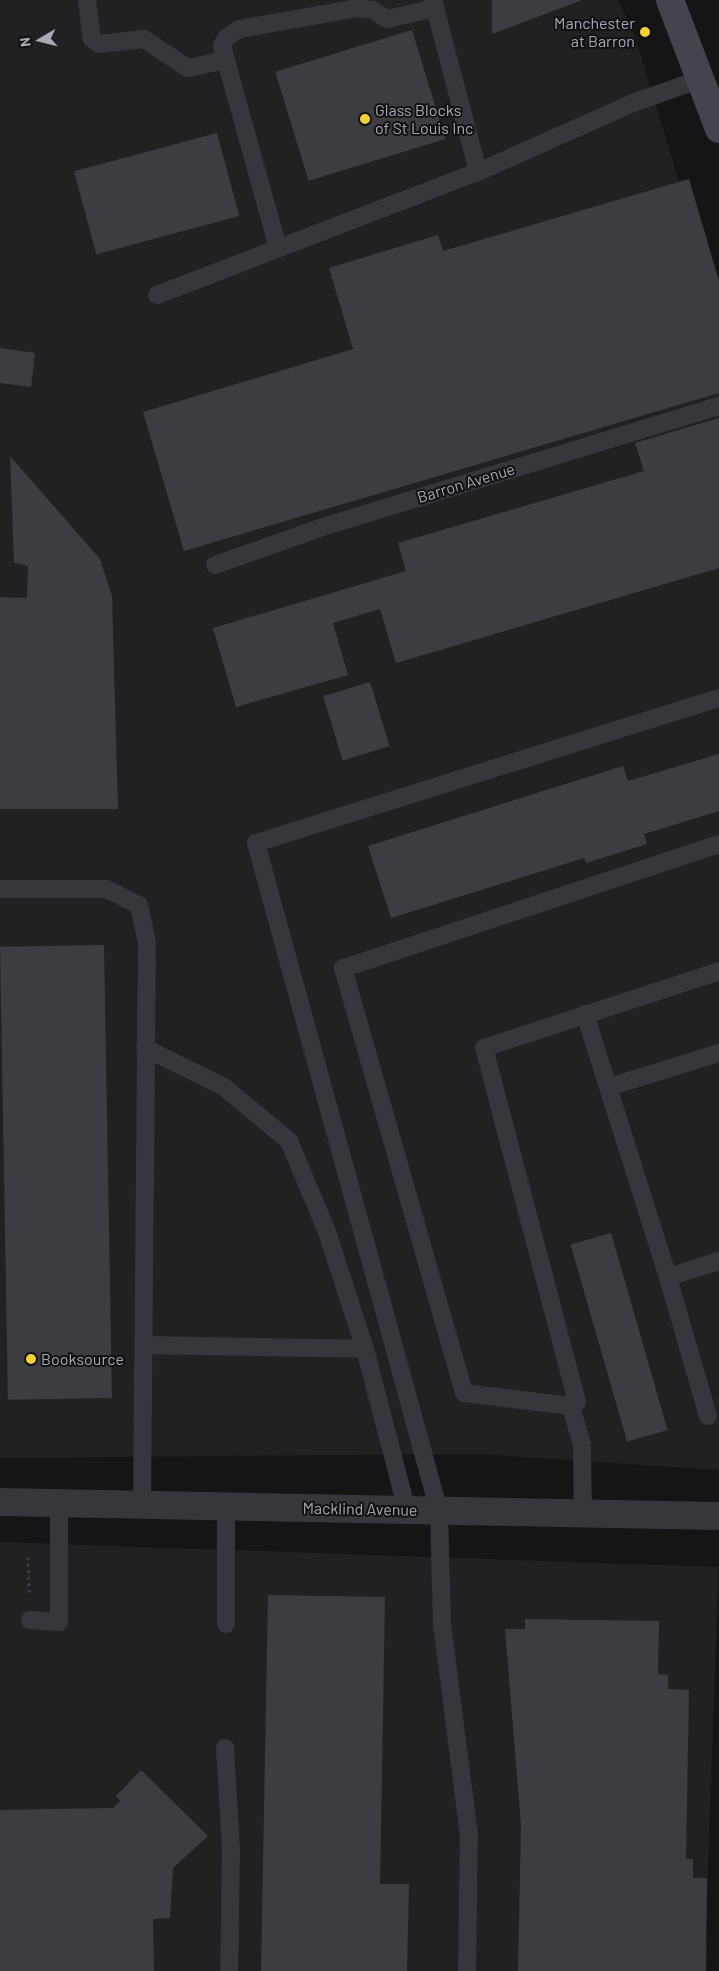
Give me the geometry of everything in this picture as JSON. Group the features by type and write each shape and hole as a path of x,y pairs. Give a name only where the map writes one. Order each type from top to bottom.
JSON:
{"main road":[{"path":"670,0 702,79 719,129"}],"street":[{"name":"Macklind Avenue","path":"0,1502 719,1516"}],"lane":[{"path":"87,0 92,39 100,44 144,39 188,68 226,60"},
{"path":"278,248 222,46 239,29 331,6 373,10 387,19 434,4 478,172"},
{"path":"157,295 478,172 633,103 702,79"},
{"name":"Barron Avenue","path":"215,564 326,526 719,406"},
{"path":"467,1971 469,1835 442,1625 439,1511 256,843 719,698"},
{"path":"719,844 343,968 458,1384 464,1393 571,1406 577,1402 483,1056 484,1048 492,1043 719,971"},
{"path":"0,889 107,889 139,905 147,943 145,1048 146,1345 142,1504"},
{"path":"585,1014 668,1277 708,1416"},
{"path":"145,1048 224,1087 289,1141 327,1232 365,1349 407,1510"},
{"path":"609,1087 719,1053"},
{"path":"668,1277 719,1261"},
{"path":"146,1345 365,1349"},
{"path":"571,1406 582,1445 583,1513"},
{"path":"30,1612 59,1622 58,1503"},
{"path":"226,1506 226,1624"},
{"path":"225,1748 231,1849 230,1971"}],"path":[{"path":"28,1557 30,1612"}],"shaded area":[{"path":"0,0 618,0 634,34 719,312 719,1470 478,1454 0,1458"},
{"path":"0,1542 719,1567 704,1971 0,1971"}],"building":[{"path":"492,0 582,0 492,34"},
{"name":"Glass Blocks of St Louis Inc","path":"412,30 445,139 309,181 275,72"},
{"path":"217,133 239,216 96,254 74,171"},
{"path":"689,179 719,281 719,393 184,551 143,412 353,349 329,268 438,235 443,251"},
{"path":"0,348 35,353 31,387 0,383"},
{"path":"719,418 719,568 396,663 380,609 333,623 348,675 236,707 213,628 406,571 398,543 644,471 635,443"},
{"path":"10,456 100,559 112,596 118,809 0,809 0,597 27,598 28,566 14,563"},
{"path":"370,682 390,746 343,760 323,696"},
{"path":"719,754 719,811 644,834 647,844 586,863 584,858 391,918 368,846 623,766 628,781"},
{"path":"104,945 112,1398 8,1400 0,947"},
{"path":"611,1233 668,1430 627,1442 571,1245"},
{"path":"268,1595 385,1597 380,1884 409,1884 407,1971 261,1971"},
{"path":"525,1619 659,1621 658,1674 668,1675 668,1689 689,1690 686,1859 693,1859 693,1878 707,1878 706,1971 518,1971 521,1825 505,1629 525,1629"},
{"path":"141,1770 208,1836 173,1868 170,1918 153,1919 154,1971 0,1971 0,1810 113,1808 120,1801 116,1796"}],"place":[{"name":"Manchester at Barron","path":"645,32"},
{"name":"Glass Blocks of St Louis Inc","path":"365,119"},
{"name":"Booksource","path":"31,1359"}]}
